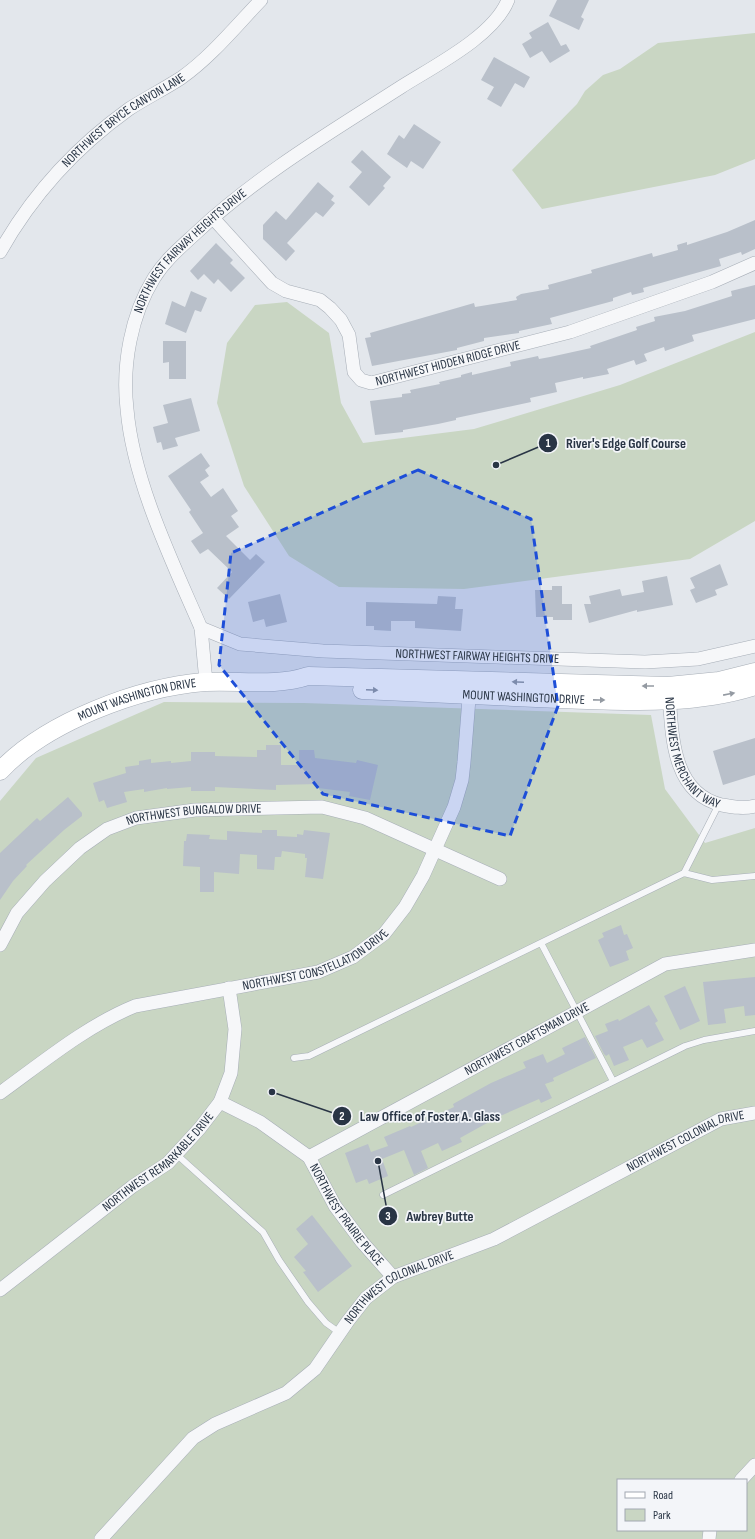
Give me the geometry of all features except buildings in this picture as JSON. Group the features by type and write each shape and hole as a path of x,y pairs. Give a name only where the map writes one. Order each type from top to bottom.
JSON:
{"main road":[{"name":"MOUNT WASHINGTON DRIVE","path":"669,693 755,672"},
{"name":"MOUNT WASHINGTON DRIVE","path":"2,766 39,739 83,715 150,691 206,682 292,681 308,676 470,688 669,693 711,697 755,686"}],"street":[{"name":"NORTHWEST BRYCE CANYON LANE","path":"0,252 17,222 62,166 114,120 181,78 200,63 262,0"},
{"name":"NORTHWEST FAIRWAY HEIGHTS DRIVE","path":"206,682 201,628 167,549 147,496 133,445 126,410 126,387 132,333 145,294 167,261 243,192 284,163 456,52 492,26 500,16 508,0"},
{"name":"NORTHWEST HIDDEN RIDGE DRIVE","path":"213,218 272,283 286,291 320,300 330,308 341,320 348,335 354,372 361,380 372,383 570,332 712,282 755,263"},
{"name":"NORTHWEST FAIRWAY HEIGHTS DRIVE","path":"201,628 240,644 323,651 645,662 698,659 755,646"},
{"name":"NORTHWEST CONSTELLATION DRIVE","path":"0,1093 71,1042 113,1015 135,1006 318,972 353,957 384,934 405,906 423,876 454,807 462,780 470,688"},
{"name":"NORTHWEST MERCHANT WAY","path":"669,693 674,747 680,767 697,792 719,804 737,808 755,806"},
{"name":"NORTHWEST BUNGALOW DRIVE","path":"0,945 17,913 45,881 80,848 107,829 136,818 195,810 322,807 365,818 500,879"},
{"name":"NORTHWEST CRAFTSMAN DRIVE","path":"309,1157 665,964 755,950"},
{"name":"NORTHWEST REMARKABLE DRIVE","path":"0,1290 134,1186 168,1163 200,1128 220,1102 231,1073 235,1029 229,988"},
{"name":"NORTHWEST PRAIRIE PLACE","path":"220,1102 260,1122 309,1157 336,1206 362,1242 393,1277"},
{"name":"NORTHWEST COLONIAL DRIVE","path":"101,1539 193,1438 215,1424 286,1393 315,1369 366,1298 393,1277 494,1239 721,1118 755,1113"},
{"path":"742,1479 755,1465"}],"lane":[{"path":"294,1058 309,1056 684,873 719,804"},
{"path":"684,873 712,880 755,876"},
{"path":"541,943 613,1082"},
{"path":"383,1195 685,1046 704,1040 755,1031"},
{"path":"176,1154 263,1232 279,1260 308,1302 326,1323 340,1333"}],"highlighted area":[{"path":"418,470 531,519 558,706 510,836 323,794 219,665 231,553"}],"green space":[{"path":"755,33 755,159 715,175 542,209 512,170 577,104 585,91 603,75 620,69 658,43"},
{"path":"287,302 329,333 341,403 363,443 474,429 620,385 755,332 755,521 690,559 464,589 339,587 289,556 244,486 217,403 227,343 255,305"},
{"path":"164,702 304,703 651,715 665,789 705,843 755,828 755,1539 0,1539 0,801 36,758"}],"place":[{"name":"River's Edge Golf Course","path":"496,465"},
{"name":"Law Office of Foster A. Glass","path":"272,1092"},
{"name":"Awbrey Butte","path":"378,1161"}]}
